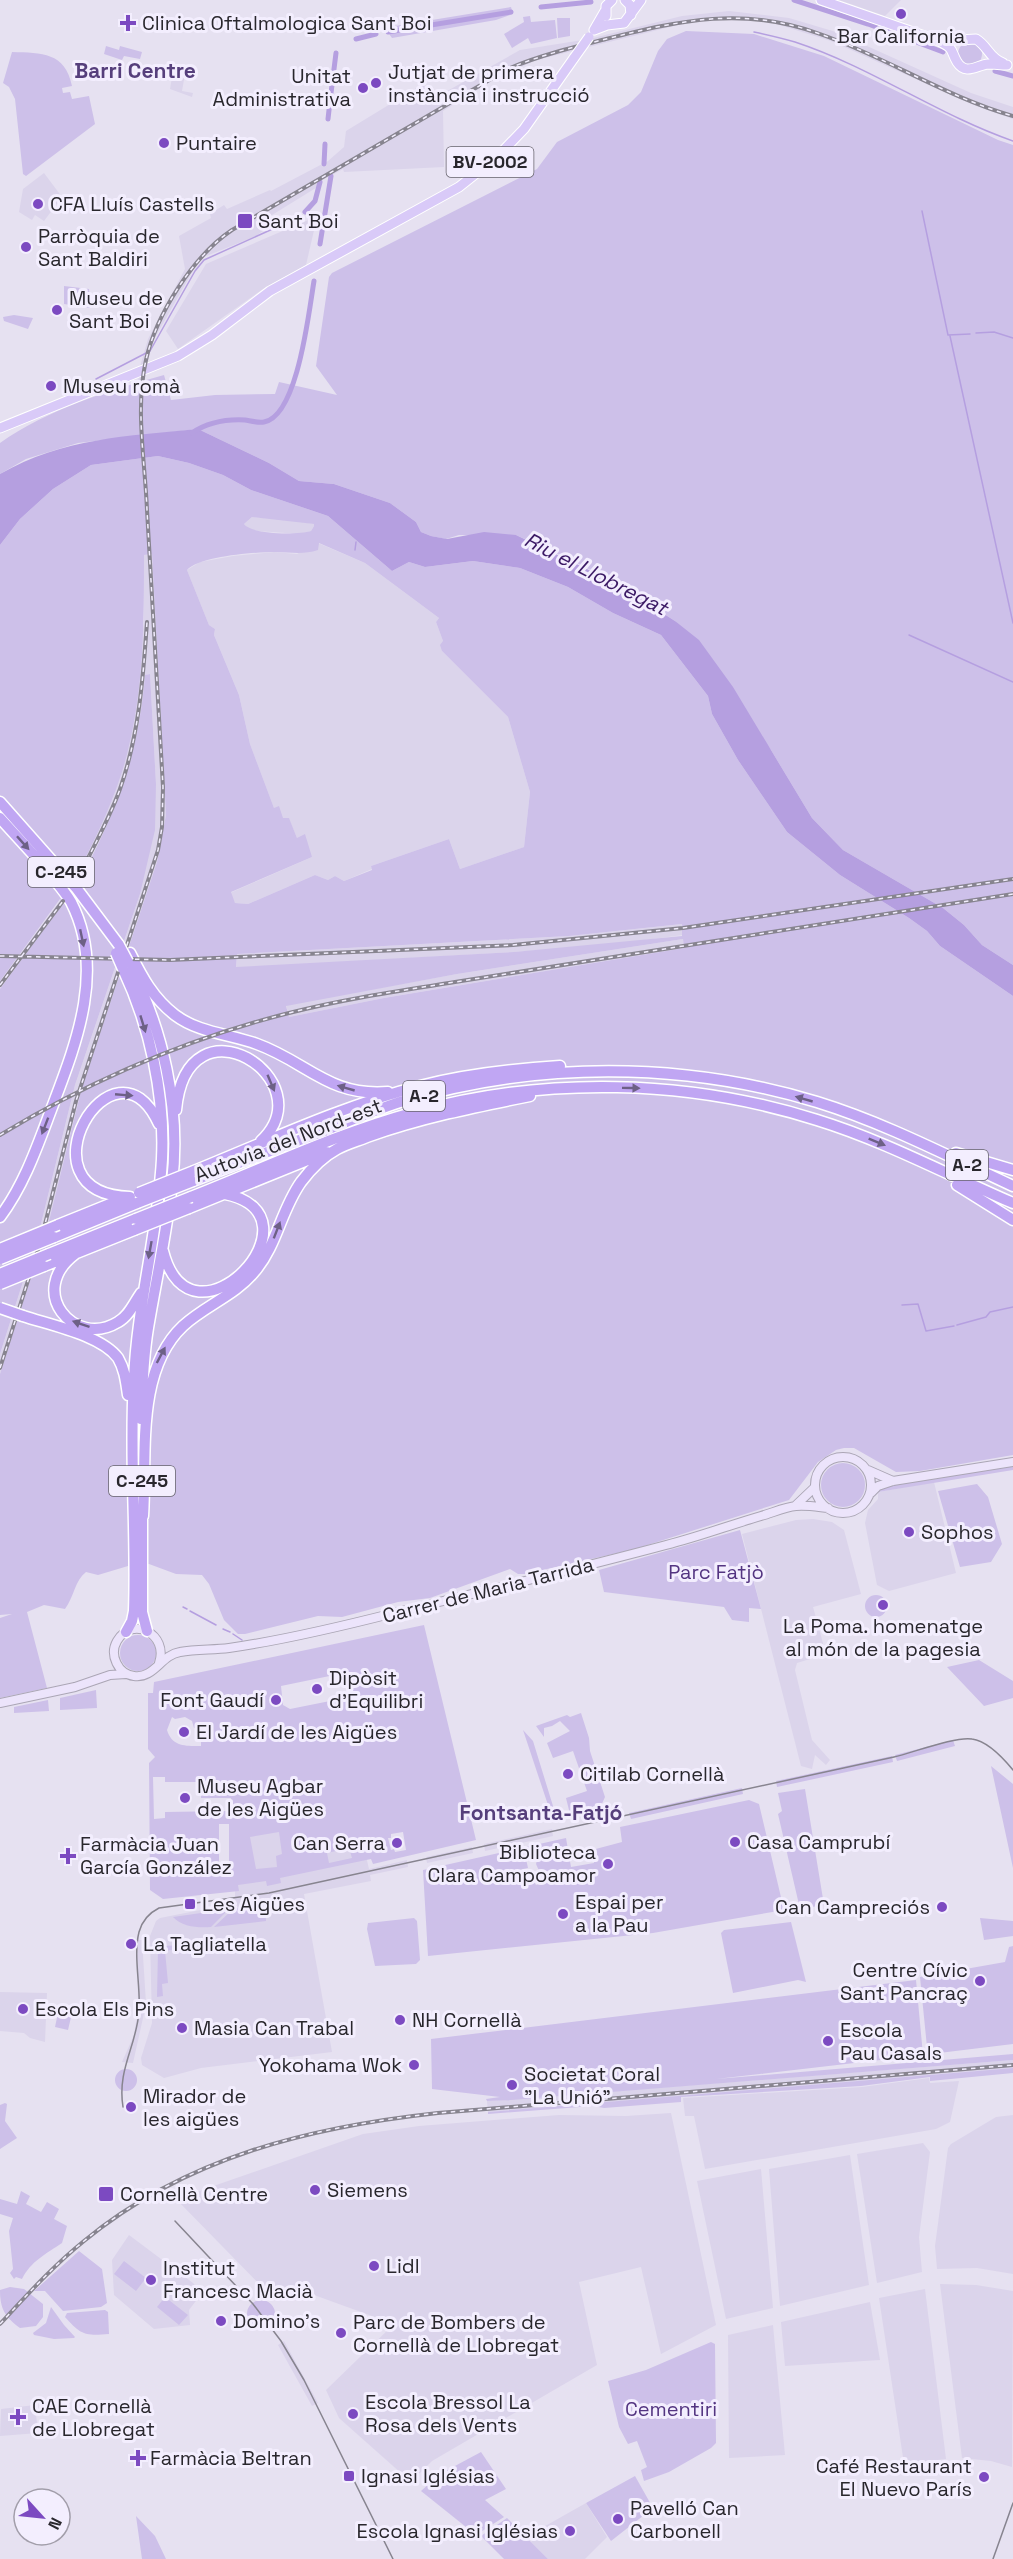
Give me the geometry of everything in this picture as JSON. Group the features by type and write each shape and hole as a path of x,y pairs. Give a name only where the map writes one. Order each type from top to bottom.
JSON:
{"highway":[{"name":"C-245","path":"0,801 99,914 119,945 156,1029 167,1075 174,1131 172,1182 147,1330 143,1380 142,1612 147,1631"},
{"name":"C-245","path":"0,818 119,945"},
{"path":"0,1217 32,1161 76,1044 85,1004 86,966 79,924 68,898 46,869"},
{"path":"119,945 127,961 154,995 180,1018 201,1029 271,1050 337,1086 362,1092 404,1091"},
{"name":"C-245","path":"126,1632 134,1616 132,1423 135,1357 162,1158 160,1107 150,1044 127,961"},
{"path":"174,1131 177,1103 184,1076 195,1062 227,1051 244,1055 261,1066 275,1092 277,1114 274,1124 269,1133 255,1146"},
{"path":"214,1168 255,1146 404,1091 500,1070 575,1065 644,1071"},
{"name":"Autovia del Nord-est","path":"0,1258 54,1237 135,1198 399,1102 503,1079 562,1072 644,1071 718,1079 792,1095 859,1117 1013,1186"},
{"path":"191,1204 386,1130 462,1110 572,1087"},
{"name":"Autovia del Nord-est","path":"0,1274 49,1254 191,1204 205,1192 222,1192 350,1133 416,1112 501,1094 572,1087 671,1090 747,1101 818,1120 911,1157 1013,1203"},
{"path":"135,1198 102,1193 92,1187 84,1178 79,1166 77,1154 79,1135 84,1122 100,1101 111,1095 123,1094 136,1096 148,1105 161,1129"},
{"path":"921,1143 1013,1170"},
{"path":"142,1516 149,1406 153,1374 159,1358 172,1337 186,1323 246,1276 270,1248 295,1191 309,1172 336,1149"},
{"path":"911,1157 1013,1220"},
{"path":"222,1192 240,1197 253,1204 264,1225 263,1237 246,1276"},
{"path":"0,1249 58,1225 135,1198"},
{"path":"0,1284 75,1254 135,1224"},
{"path":"162,1248 170,1272 179,1283 188,1289 210,1291 234,1286"},
{"path":"75,1254 61,1266 54,1289 61,1311 72,1322 87,1328 110,1326 128,1314 143,1291"},
{"path":"0,1308 84,1336 111,1351 126,1375 132,1423"}],"main road":[{"path":"612,0 605,11 608,19 614,24"},
{"path":"625,0 631,8 631,15"},
{"path":"591,33 614,24 624,23 641,0"},
{"path":"821,0 939,41 955,53 957,62 964,68 974,69 986,59 983,44 976,39 939,41"},
{"name":"BV-2002","path":"0,428 178,356 270,291 459,187 498,156 524,129 605,11"},
{"path":"955,53 962,40"},
{"path":"986,51 996,60 1010,66"},
{"path":"980,66 1010,66"},
{"path":"871,1492 868,1470 861,1462 851,1458 835,1458 826,1463 819,1471 815,1487 819,1499 828,1508 839,1513 853,1511 864,1504 871,1492 878,1486 893,1481 1013,1462"},
{"path":"868,1470 893,1481"},
{"name":"Carrer de Maria Tarrida","path":"795,1506 815,1487"},
{"name":"Carrer de Maria Tarrida","path":"176,1653 228,1648 289,1638 669,1545 795,1506 828,1508"},
{"path":"126,1674 115,1658 116,1644 126,1632 138,1629 147,1631 156,1638 160,1645 159,1663"},
{"path":"160,1645 176,1653"},
{"path":"0,1703 75,1687 99,1679 126,1674 144,1675 176,1653"},
{"path":"99,1679 115,1658"}],"shaded area":[{"path":"839,0 901,0 885,16"},
{"path":"729,11 789,18 836,32 971,93 1013,107 1013,119 974,105 831,41 767,21 716,19 682,24 536,60 493,80 443,111 444,167 344,172 343,169 319,182 319,186 264,220 268,227 256,236 204,257 194,269 153,341 147,363 143,394 137,403 139,370 148,339 185,269 179,236 211,218 210,214 224,205 227,209 271,191 328,161 344,147 346,131 423,84 433,99 520,50 589,39 682,16"},
{"path":"173,71 185,74 182,91 193,93 192,97 170,89"},
{"name":"CFA Lluís Castells","path":"44,173 62,197 44,221 35,215 32,220 19,212 23,189"},
{"path":"313,218 315,226 306,265 263,289 178,349 166,331 206,264"},
{"path":"252,517 291,520 314,524 314,526 311,531 300,534 257,531 248,529 244,524"},
{"path":"318,543 365,563 439,618 436,622 443,641 442,651 508,717 530,792 524,847 460,869 449,839 371,866 372,869 344,881 335,876 328,880 315,875 248,904 235,903 230,893 312,857 297,838 289,819 283,819 274,808 250,744 239,695 214,635 215,629 209,625 187,570 200,562 233,556 274,552 297,554"},
{"path":"152,554 166,815 157,862 81,1091 49,1221 0,1374 0,1354 40,1228 75,1085 140,894 156,784 150,674 145,675 143,710 132,760 119,798 84,871 80,869 113,797 144,624 144,555"},
{"path":"61,899 64,902 0,989 0,981"},
{"path":"682,924 683,935 607,945 236,968 237,954 569,936"},
{"path":"683,939 684,948 384,998 289,1017 286,1005 457,974"},
{"path":"934,1482 956,1573 889,1591 877,1585 865,1523 868,1510 878,1499 878,1492"},
{"path":"813,1519 832,1522 844,1530 861,1594 813,1607 826,1654 797,1663 795,1670 812,1740 830,1760 826,1765 815,1755 812,1769 801,1766 742,1534 796,1520"},
{"path":"236,1810 358,1821 369,1869 407,1860 408,1867 370,1875 371,1881 304,1894 332,2052 201,2068 164,2078 142,2065 141,2058 152,2023 150,1936 156,1921 160,1918 231,1904 230,1898 235,1897"},
{"path":"552,1829 553,1836 485,1851 484,1844"},
{"path":"472,1847 473,1853 427,1863 426,1857"},
{"path":"137,1940 142,1940 146,2003 138,2003"},
{"name":"Escola Els Pins","path":"0,1992 47,1993 45,2042 30,2038 24,2033 0,2031"},
{"path":"138,2009 145,2009 133,2063 122,2062 134,2035"},
{"path":"1013,2060 1013,2068 488,2112 487,2101"},
{"path":"929,2078 930,2083 959,2081 950,2122 936,2129 705,2169 694,2116 685,2116 683,2098 862,2087"},
{"path":"671,2113 716,2325 661,2354 641,2267 579,2282 597,2365 432,2461 411,2482 339,2418 326,2390 394,2324 292,2287 279,2293 266,2291 176,2199 363,2134 419,2126 559,2115 626,2116"},
{"path":"1013,2115 1013,2274 977,2268 937,2269 935,2246 948,2148 996,2117"},
{"path":"923,2143 930,2152 919,2237 922,2272 877,2283 857,2154"},
{"path":"850,2155 869,2285 780,2306 769,2169"},
{"path":"761,2169 773,2308 726,2319 697,2181"},
{"name":"Institut Francesc Macià","path":"129,2235 193,2283 202,2293 189,2310 190,2325 154,2329 114,2295 112,2260"},
{"path":"940,2284 976,2285 1013,2291 1012,2467 991,2461 962,2458"},
{"path":"925,2289 946,2459 904,2464 879,2298"},
{"path":"870,2302 880,2360 785,2366 781,2322"},
{"path":"773,2325 785,2455 729,2458 728,2335"},
{"path":"284,2341 318,2403 312,2406 278,2345"},
{"name":"CAE Cornellà de Llobregat","path":"35,2405 38,2433 0,2436 1,2409"},
{"name":"Escola Ignasi Iglésias","path":"586,2503 607,2537 585,2559 548,2559 531,2542 535,2538 531,2534"}],"green space":[{"path":"511,7 513,14 496,20 392,38 387,31 389,27"},
{"path":"530,16 531,22 555,20 557,38 531,44 528,38 512,48 504,34 524,22 523,17"},
{"path":"557,18 570,18 570,36 558,38"},
{"path":"686,31 754,34 824,56 998,140 1013,145 1013,965 982,945 964,925 943,908 843,850 812,818 771,750 675,621 614,582 571,560 516,535 459,535 446,539 431,536 421,532 416,522 390,503 334,484 299,481 269,463 198,429 78,443 26,459 0,474 0,443 19,431 79,402 164,375 171,400 215,395 275,394 279,382 337,395 316,366 329,277 332,273 537,169 557,142 628,105 641,92 658,51 667,39"},
{"path":"970,42 975,43 981,49 981,59 975,65 970,66 965,65 959,59 958,54 959,49 965,43"},
{"path":"106,46 119,50 120,46 142,52 140,59 124,56 122,60 104,54"},
{"path":"12,52 42,54 64,66 72,86 62,88 63,93 70,92 72,99 89,96 95,124 26,176 23,174 15,99 9,87 3,83"},
{"path":"64,286 89,289 90,308 64,304"},
{"path":"14,315 33,318 28,329 4,321 3,317"},
{"path":"158,456 189,463 223,475 251,490 328,516 392,571 409,562 425,567 473,561 520,568 568,587 613,613 661,635 708,696 712,714 738,760 787,832 840,875 909,918 927,931 940,946 1013,996 1013,1455 920,1471 896,1472 854,1448 844,1448 836,1450 818,1462 789,1500 635,1549 525,1574 518,1574 510,1569 430,1598 398,1602 342,1617 318,1616 245,1634 238,1634 224,1620 209,1584 202,1575 176,1574 149,1564 128,1566 98,1575 86,1572 79,1579 65,1609 44,1605 27,1612 47,1688 0,1698 0,1618 12,1614 0,1615 0,1374 49,1221 81,1091 157,862 166,815 152,554 144,555 140,678 128,750 101,826 80,869 85,870 97,847 126,776 138,726 145,675 150,674 156,784 155,830 140,894 75,1085 40,1228 0,1354 0,989 64,902 60,899 0,981 0,545 20,519 53,489 91,465","holes":["252,517 314,524 314,526 311,531 286,533 265,532 249,528 244,524","319,543 365,563 439,618 436,622 443,641 440,645 442,651 508,717 530,792 524,847 460,869 449,839 371,866 372,870 344,881 335,876 328,880 315,875 248,904 235,903 231,892 312,857 305,834 297,838 289,818 283,818 279,806 274,808 250,744 239,695 214,635 215,629 209,625 187,570 203,561 228,556 266,552 302,553 318,550","682,924 682,936 514,952 236,967 237,954 569,936","683,939 684,948 384,998 289,1017 286,1006 457,974"]},
{"path":"843,1463 858,1470 865,1485 858,1500 843,1507 828,1500 821,1485 828,1470"},
{"path":"1013,1466 1013,1470 878,1492 881,1487"},
{"path":"977,1484 988,1497 1002,1544 991,1562 960,1567 938,1491"},
{"name":"Parc Fatjò","path":"740,1530 761,1609 749,1608 749,1622 732,1620 724,1607 604,1592 599,1570"},
{"path":"876,1595 884,1598 887,1606 884,1614 876,1617 868,1614 865,1606 868,1598"},
{"path":"424,1625 476,1840 373,1864 371,1859 280,1878 281,1883 267,1886 266,1881 238,1885 239,1891 163,1899 150,1890 149,1763 155,1757 148,1749 148,1693 153,1693 154,1682","holes":["349,1672 353,1691 350,1697 290,1709 283,1705 281,1686","172,1717 175,1719 185,1717 192,1721 194,1728 201,1729 201,1746 176,1743 167,1730","153,1777 165,1777 165,1782 201,1782 201,1798 231,1798 230,1811 165,1812 165,1818 154,1819","219,1824 229,1824 229,1862 219,1862","279,1832 282,1854 276,1856 277,1867 256,1869 250,1837","403,1832 406,1850 395,1852 394,1849 391,1850 388,1838 391,1838 391,1834","349,1848 352,1858 329,1863 327,1853"]},
{"path":"138,1635 151,1640 156,1653 151,1666 138,1671 125,1666 120,1653 125,1640"},
{"path":"979,1660 1013,1681 1013,1698 984,1706 947,1667"},
{"path":"96,1690 97,1708 60,1710 60,1698"},
{"path":"48,1700 49,1711 14,1713 14,1707"},
{"path":"581,1713 605,1797 600,1808 571,1818 566,1798 587,1791 573,1751 553,1758 547,1743 570,1731 560,1721 544,1728 544,1737 536,1726 567,1715 570,1717"},
{"path":"523,1730 533,1741 557,1819 552,1817"},
{"path":"953,1740 955,1746 897,1761 895,1755"},
{"path":"892,1756 893,1762 777,1787 776,1781"},
{"path":"991,1766 1013,1784 1013,1868"},
{"path":"742,1788 743,1794 631,1819 629,1813"},
{"path":"805,1789 824,1905 800,1909 778,1814 782,1811 778,1793"},
{"path":"749,1800 759,1804 784,1910 653,1933 428,1956 423,1870 566,1838 571,1867 594,1863 592,1850 622,1842 620,1827","holes":["532,1851 534,1859 538,1857 536,1864 544,1882 536,1885 532,1878 508,1883 499,1882 499,1874 528,1868 525,1854"]},
{"path":"261,1905 265,1910 266,1921 214,1927 233,1909"},
{"path":"229,1909 211,1927 190,1926 173,1917"},
{"path":"414,1918 417,1921 420,1960 416,1964 375,1966 367,1929 368,1923"},
{"path":"980,1918 1013,1921 1013,1936 984,1940"},
{"path":"791,1922 806,1982 798,1980 733,1993 721,1933 724,1930"},
{"path":"189,1945 189,1947 165,1951 168,1983 162,1984 163,1996 157,1997 158,1949 161,1946"},
{"path":"1013,1946 1013,2044 939,2053 927,2047 920,1977 1005,1962 1009,1947"},
{"path":"916,1980 923,2055 716,2079 1013,2054 1013,2060 511,2100 487,2101 486,2099 500,2097 432,2089 431,2039"},
{"path":"59,2008 91,2012 89,2018 72,2013 68,2030 55,2027"},
{"path":"1013,2068 1013,2073 930,2081 930,2077 861,2086 681,2097 681,2102 488,2114 488,2112"},
{"path":"126,2069 134,2072 137,2080 134,2088 126,2091 118,2088 115,2080 118,2072"},
{"path":"7,2104 5,2121 17,2138 0,2149 0,2105"},
{"path":"21,2191 30,2196 26,2204 41,2212 47,2202 59,2209 54,2219 67,2226 62,2243 34,2263 22,2279 16,2277 14,2279 10,2273 13,2269 9,2231 13,2218 0,2214 0,2199 17,2204"},
{"path":"79,2251 102,2269 107,2303 101,2307 63,2311 45,2291 34,2291"},
{"path":"124,2261 146,2278 136,2291 114,2274"},
{"path":"10,2287 24,2289 43,2304 43,2317 36,2326 20,2328 7,2316 2,2307 0,2290"},
{"path":"165,2297 188,2315 179,2325 157,2307"},
{"path":"261,2300 271,2304 275,2314 271,2324 261,2328 251,2324 247,2314 251,2304"},
{"path":"51,2307 74,2338 54,2339 34,2335 33,2333 46,2323"},
{"path":"105,2310 108,2312 109,2334 84,2333 75,2328 65,2317 67,2313"},
{"name":"Cementiri","path":"711,2342 715,2344 716,2443 669,2472 644,2481 641,2470 647,2467 637,2441 628,2444 619,2427 608,2381 646,2370"},
{"path":"481,2452 506,2489 485,2500 504,2517 476,2535 421,2491 440,2474"},
{"name":"Pavelló Can Carbonell","path":"635,2476 653,2508 611,2541 586,2503"},
{"path":"136,2516 155,2536 166,2559 142,2559"},
{"path":"507,2518 548,2559 504,2559 481,2536"}],"water":[{"name":"Riu el Llobregat","path":"198,429 269,463 299,481 334,484 390,503 416,522 421,532 431,536 447,539 484,532 516,535 614,582 675,621 699,640 733,687 812,818 843,850 943,908 964,925 982,945 1013,965 1013,996 940,946 927,931 909,918 840,875 787,832 738,760 712,714 708,696 661,635 613,613 568,587 520,568 473,561 425,567 409,562 392,571 328,516 251,490 223,475 189,463 158,456 91,465 53,489 20,519 0,545 0,474 24,462 72,446 121,437"}],"waterway":[{"path":"794,0 943,52"},
{"path":"541,7 591,2"},
{"path":"388,32 511,12"},
{"path":"754,32 795,42 823,52 958,118 1013,141"},
{"path":"356,39 376,34"},
{"path":"331,93 336,53"},
{"path":"995,71 1013,76"},
{"path":"328,119 330,101"},
{"path":"324,164 325,144"},
{"path":"320,244 331,176"},
{"path":"305,212 315,201 320,182"},
{"path":"922,211 948,335 970,334"},
{"path":"96,379 150,351 195,271 204,260 297,218"},
{"path":"192,433 217,422 238,420 264,422 276,415 285,402 300,360 314,281"},
{"path":"976,333 994,332 1013,338"},
{"path":"950,336 1013,623"},
{"path":"355,550 356,542"},
{"path":"909,635 1013,682"},
{"path":"902,1305 918,1304 926,1331 954,1326"},
{"path":"957,1325 986,1317 990,1312 1013,1307"},
{"path":"183,1607 187,1609"},
{"path":"190,1611 216,1625"},
{"path":"223,1629 230,1632"},
{"path":"233,1634 242,1640"}],"tram line":[{"path":"123,2107 123,2081 139,2012 137,1941 142,1924 152,1912 159,1908 269,1893 894,1757 956,1740 978,1740 1000,1756 1013,1770"},
{"path":"175,2221 253,2304 281,2341 304,2380 393,2559"},
{"path":"993,2559 1013,2503"}],"railway":[{"path":"0,1368 41,1240 76,1101 158,850 162,827 163,787 141,397 146,360 158,324 190,271 218,241 232,230 510,68 570,48 661,26 739,18 792,25 844,43 940,88 1013,116"},
{"path":"83,868 112,810 132,748 139,707 147,622"},
{"path":"0,956 170,960 513,945 683,928 1013,879"},
{"path":"0,1135 34,1115 140,1063 213,1035 309,1008 350,999 1013,894"},
{"path":"0,985 63,901"},
{"path":"0,2324 62,2260 123,2212 207,2167 297,2138 343,2127 438,2113 1013,2065"}],"place":[{"name":"Bar California","path":"901,14"},
{"name":"Clinica Oftalmologica Sant Boi","path":"128,23"},
{"name":"Jutjat de primera instància i instrucció","path":"376,83"},
{"name":"Unitat Administrativa","path":"363,88"},
{"name":"Puntaire","path":"164,143"},
{"name":"CFA Lluís Castells","path":"38,204"},
{"name":"Sant Boi","path":"245,221"},
{"name":"Parròquia de Sant Baldiri","path":"26,247"},
{"name":"Museu de Sant Boi","path":"57,310"},
{"name":"Museu romà","path":"51,386"},
{"name":"Sophos","path":"909,1532"},
{"name":"La Poma. homenatge al món de la pagesia","path":"883,1605"},
{"name":"Dipòsit d'Equilibri","path":"317,1689"},
{"name":"Font Gaudí","path":"276,1700"},
{"name":"El Jardí de les Aigües","path":"184,1732"},
{"name":"Citilab Cornellà","path":"568,1774"},
{"name":"Museu Agbar de les Aigües","path":"185,1798"},
{"name":"Casa Camprubí","path":"735,1842"},
{"name":"Can Serra","path":"397,1843"},
{"name":"Farmàcia Juan García González","path":"68,1856"},
{"name":"Biblioteca Clara Campoamor","path":"608,1864"},
{"name":"Les Aigües","path":"190,1904"},
{"name":"Can Campreciós","path":"942,1907"},
{"name":"Espai per a la Pau","path":"563,1914"},
{"name":"La Tagliatella","path":"131,1944"},
{"name":"Centre Cívic Sant Pancraç","path":"980,1981"},
{"name":"Escola Els Pins","path":"23,2009"},
{"name":"NH Cornellà","path":"400,2020"},
{"name":"Masia Can Trabal","path":"182,2028"},
{"name":"Escola Pau Casals","path":"828,2041"},
{"name":"Yokohama Wok","path":"414,2065"},
{"name":"Societat Coral \"La Unió\"","path":"512,2085"},
{"name":"Mirador de les aigües","path":"131,2107"},
{"name":"Siemens","path":"315,2190"},
{"name":"Cornellà Centre","path":"106,2194"},
{"name":"Lidl","path":"374,2266"},
{"name":"Institut Francesc Macià","path":"151,2280"},
{"name":"Domino's","path":"221,2321"},
{"name":"Parc de Bombers de Cornellà de Llobregat","path":"341,2333"},
{"name":"Escola Bressol La Rosa dels Vents","path":"353,2414"},
{"name":"CAE Cornellà de Llobregat","path":"18,2417"},
{"name":"Farmàcia Beltran","path":"138,2458"},
{"name":"Ignasi Iglésias","path":"349,2476"},
{"name":"Café Restaurant El Nuevo París","path":"984,2477"},
{"name":"Pavelló Can Carbonell","path":"618,2519"},
{"name":"Escola Ignasi Iglésias","path":"570,2531"}],"district":[{"name":"Barri Centre","path":"135,71"},
{"name":"Fontsanta-Fatjó","path":"541,1813"}]}
